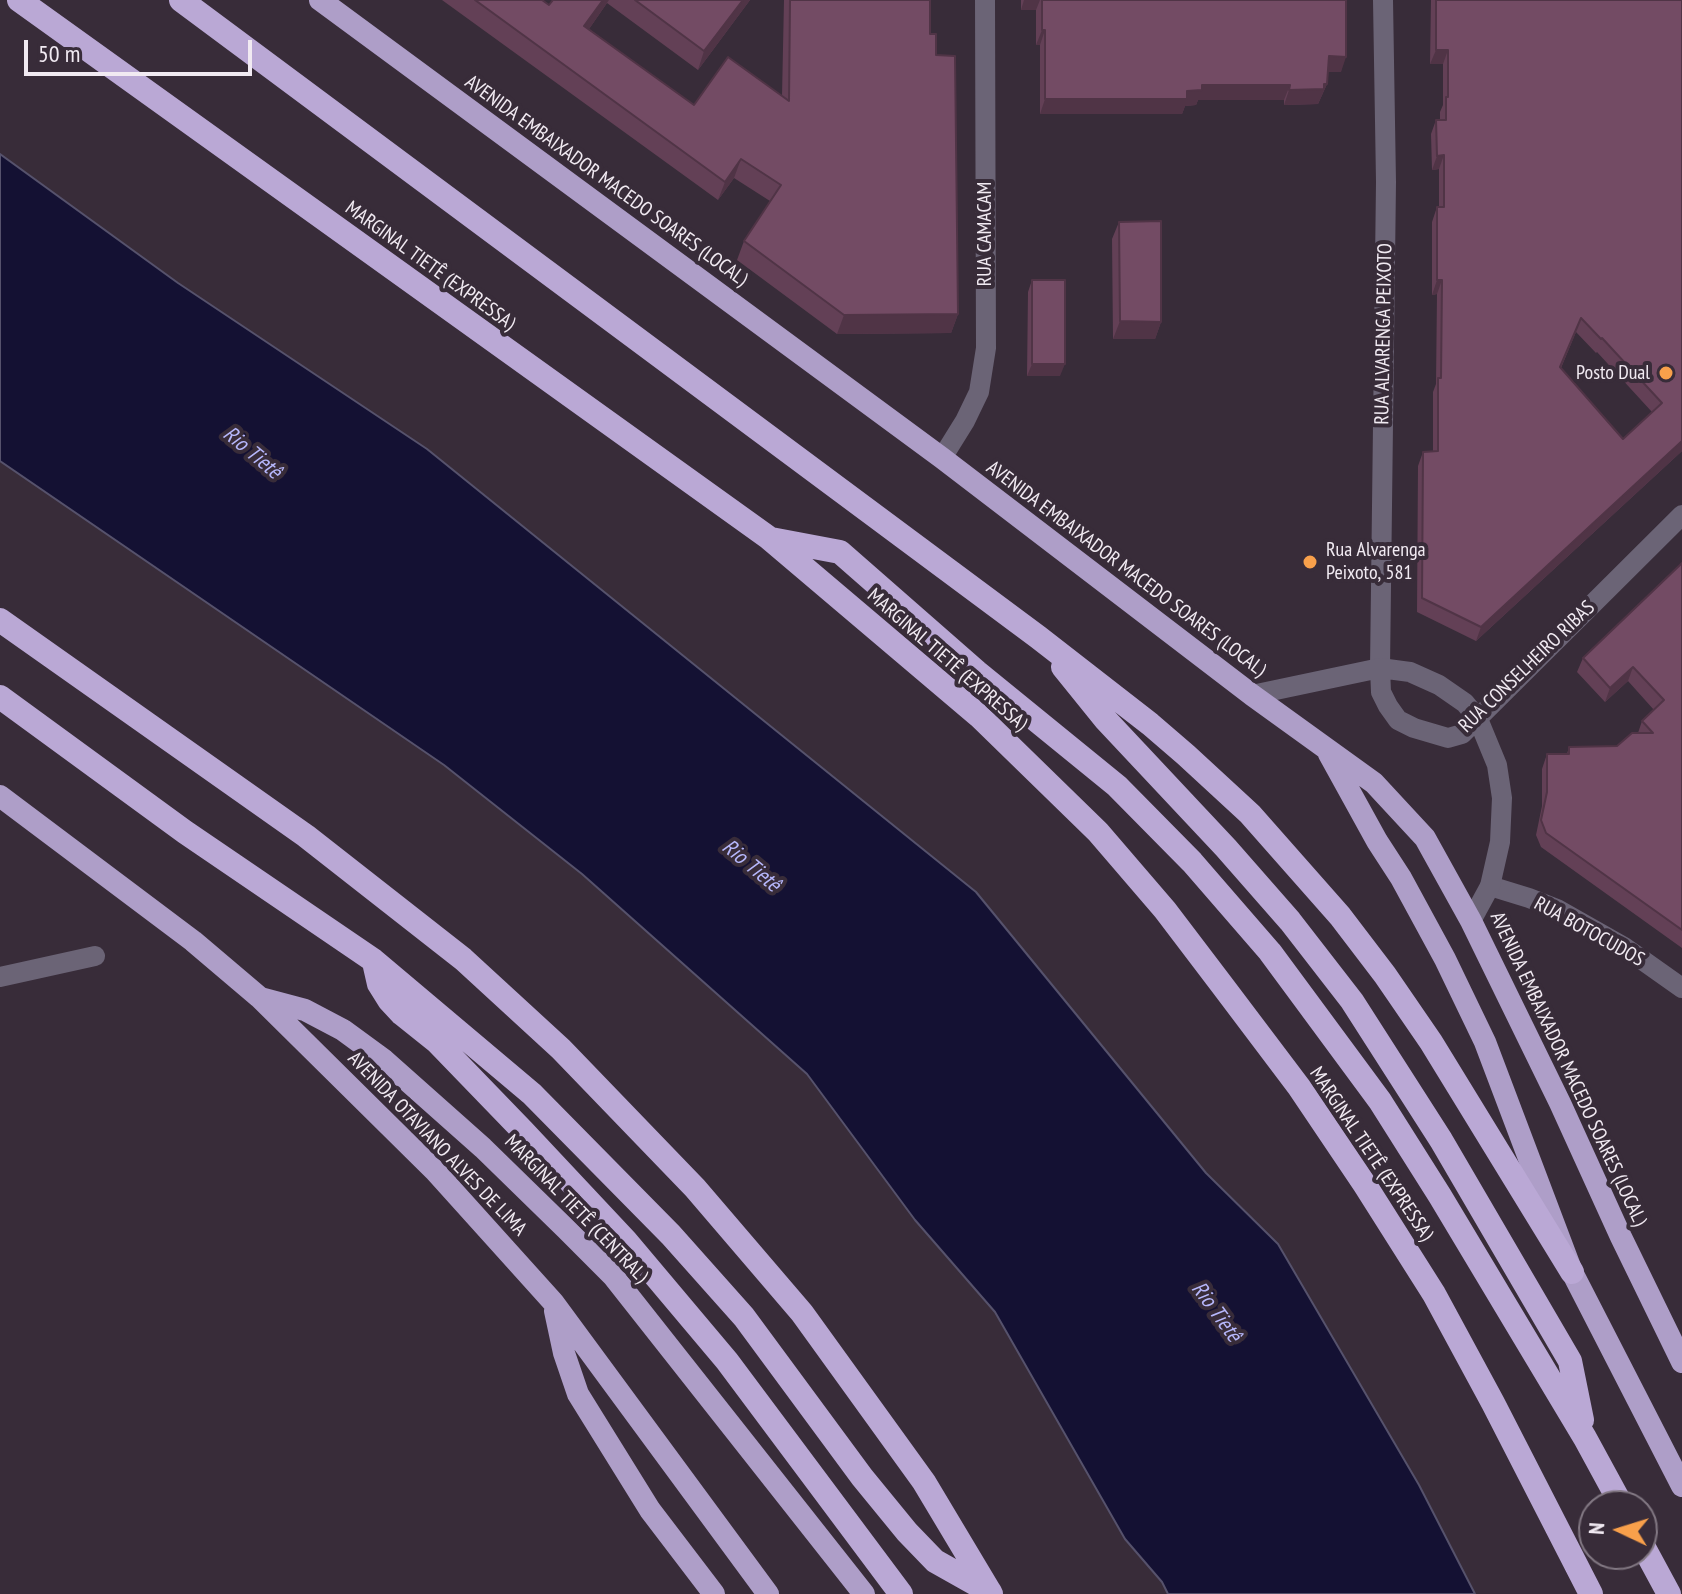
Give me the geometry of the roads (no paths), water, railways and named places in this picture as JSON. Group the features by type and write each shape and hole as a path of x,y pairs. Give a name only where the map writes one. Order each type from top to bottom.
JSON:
{"highway":[{"name":"MARGINAL TIETÊ (EXPRESSA)","path":"19,0 769,538 988,725 1098,832 1165,910 1299,1087 1365,1185 1434,1294 1591,1594"},
{"path":"181,0 1038,637 1150,724 1250,814 1340,916 1431,1042 1572,1272 1682,1486"},
{"name":"AVENIDA EMBAIXADOR MACEDO SOARES (LOCAL)","path":"320,0 942,458 1252,695 1374,783 1425,838 1471,921 1682,1362"},
{"path":"769,538 840,552 977,672 1117,786 1192,862 1270,952 1380,1101 1440,1196 1613,1490"},
{"path":"0,620 306,836 463,959 561,1049 695,1188 802,1313 924,1482 991,1593"},
{"path":"1038,637 1105,719 1290,921 1352,1001 1441,1140 1570,1361 1585,1438"},
{"path":"0,697 185,832 373,960 532,1094 660,1224 744,1317 862,1477 907,1532 935,1561 991,1593"},
{"path":"1326,749 1431,932 1485,1042 1572,1272"},
{"name":"AVENIDA OTAVIANO ALVES DE LIMA","path":"0,796 193,941 259,997 435,1171 553,1302 768,1594"},
{"path":"373,960 379,984 389,1000 437,1042 626,1241 727,1361 901,1594"},
{"name":"MARGINAL TIETÊ (CENTRAL)","path":"259,997 305,1010 343,1030 384,1060 483,1148 566,1229 613,1276 864,1594"},
{"path":"553,1302 564,1353 578,1394 650,1510 714,1594"},
{"path":"1656,1570 1669,1594"}],"street":[{"name":"RUA CAMACAM","path":"942,458 979,392 986,348 985,0"},
{"name":"RUA ALVARENGA PEIXOTO","path":"1380,668 1386,182 1383,0"},
{"name":"RUA CONSELHEIRO RIBAS","path":"1380,668 1381,692 1398,720 1448,738 1462,734 1682,515"},
{"path":"1252,695 1380,668 1410,672 1439,685 1465,703 1478,719 1497,765 1502,798 1500,842 1490,886 1471,921"},
{"name":"RUA BOTOCUDOS","path":"1490,886 1557,909 1624,947 1682,988"},
{"path":"0,977 95,956"}],"water":[{"name":"Rio Tietê","path":"0,154 178,283 427,449 976,892 1206,1173 1278,1244 1419,1485 1475,1594 1168,1594 1162,1582 1125,1539 995,1312 915,1220 807,1074 582,874 444,765 0,461"}],"place":[{"name":"Posto Dual","path":"1666,373"},
{"name":"Rua Alvarenga Peixoto, 581","path":"1310,562"}]}
